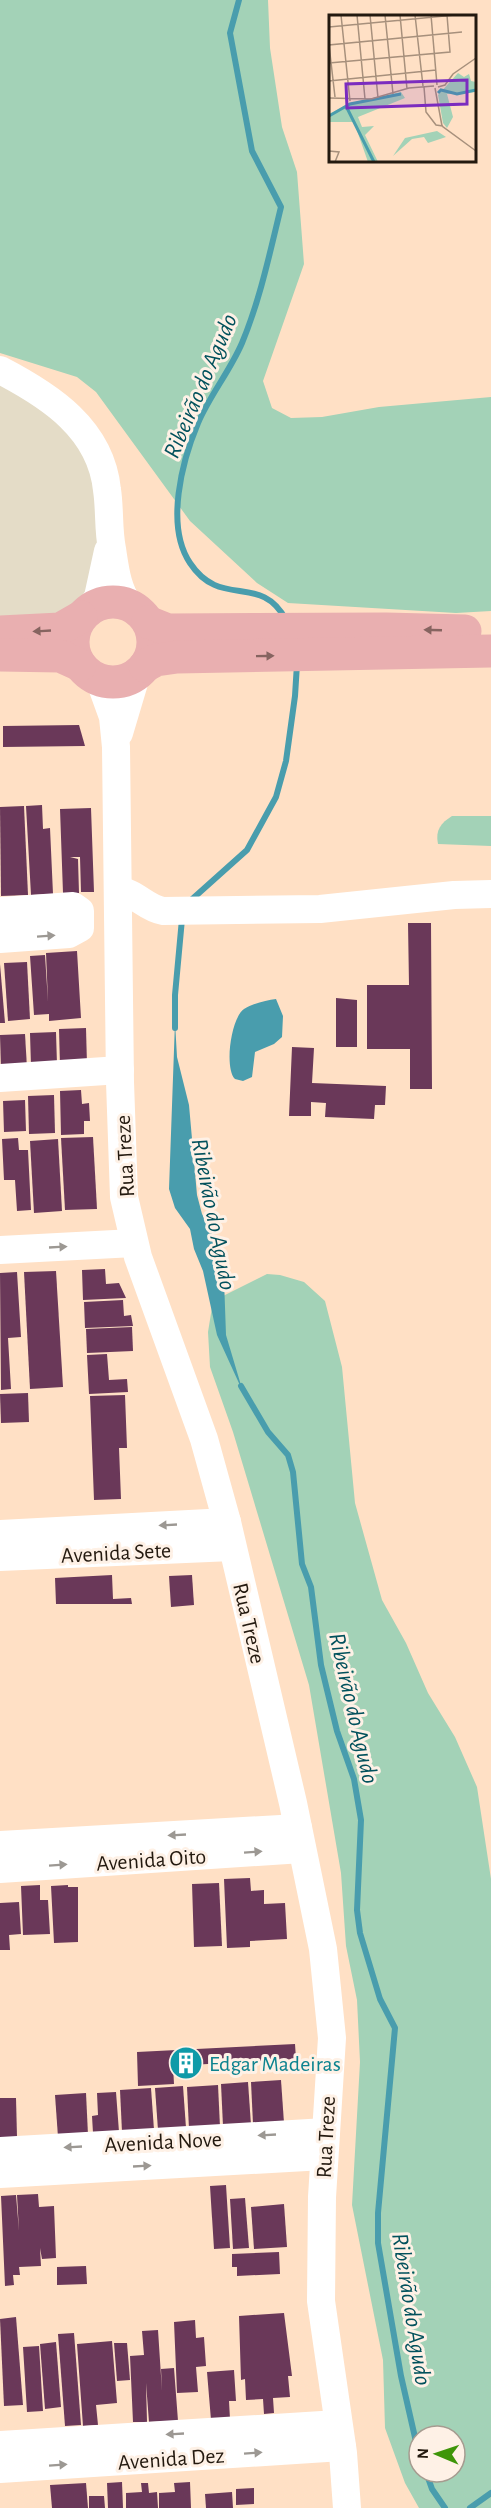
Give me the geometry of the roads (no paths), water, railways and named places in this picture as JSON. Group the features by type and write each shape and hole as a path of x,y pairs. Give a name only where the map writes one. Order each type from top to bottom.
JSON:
{"main road":[{"path":"0,632 60,629 86,613 114,602 168,630 209,643 322,642 491,632"},
{"path":"86,613 74,630 72,644 90,673"},
{"path":"138,614 153,642 140,671"},
{"path":"322,642 491,651"},
{"path":"0,655 60,656 90,673 126,681 166,658 209,643"}],"street":[{"path":"0,370 40,392 56,404 95,445 103,464 110,541 117,578 138,614"},
{"path":"86,613 98,597 110,541"},
{"name":"Rua Treze","path":"116,747 122,716 140,671"},
{"name":"Rua Treze","path":"90,673 113,717 116,747 123,1177 132,1233 204,1439 229,1534 300,1839 330,2002 332,2038 320,2253 321,2301 340,2436 347,2508"},
{"path":"118,891 132,894 147,906 163,911 320,909 443,896 491,894"},
{"path":"0,911 73,906 80,911 82,918 80,928 69,934 0,939"},
{"path":"0,1078 120,1070"},
{"path":"4,1240 132,1233"},
{"name":"Avenida Sete","path":"0,1534 229,1534"},
{"name":"Avenida Sete","path":"0,1557 229,1534"},
{"name":"Avenida Oito","path":"0,1845 300,1839"},
{"name":"Avenida Oito","path":"0,1869 300,1839"},
{"name":"Avenida Nove","path":"0,2151 325,2144"},
{"name":"Avenida Nove","path":"0,2174 325,2144"},
{"name":"Avenida Dez","path":"0,2445 340,2436"},
{"name":"Avenida Dez","path":"0,2469 340,2436"}],"water":[{"path":"276,999 283,1016 282,1037 274,1044 255,1052 252,1077 243,1081 235,1079 230,1065 230,1043 239,1014 251,1005"},
{"path":"175,1022 177,1057 189,1105 197,1195 202,1214 220,1249 224,1279 226,1335 243,1392 217,1335 203,1271 194,1249 190,1229 175,1208 169,1189"}],"waterway":[{"name":"Ribeirão do Agudo","path":"239,0 230,33 252,151 281,207 264,276 242,343 198,423 186,456 179,493 178,531 190,563 202,577 227,589 265,597 276,606 286,620"},
{"name":"Ribeirão do Agudo","path":"190,901 247,850 276,797 286,761 297,664"},
{"name":"Ribeirão do Agudo","path":"175,1028 175,995 182,919"},
{"name":"Ribeirão do Agudo","path":"241,1386 268,1432 288,1455 293,1472 302,1564 311,1587 321,1665 337,1731 354,1779 361,1820 357,1910 360,1933 380,1999 395,2028 378,2213 378,2243 401,2376 412,2424"},
{"name":"Ribeirão do Agudo","path":"430,2484 445,2508"},
{"path":"470,2508 491,2493"}],"place":[{"name":"Edgar Madeiras","path":"186,2063"}]}
